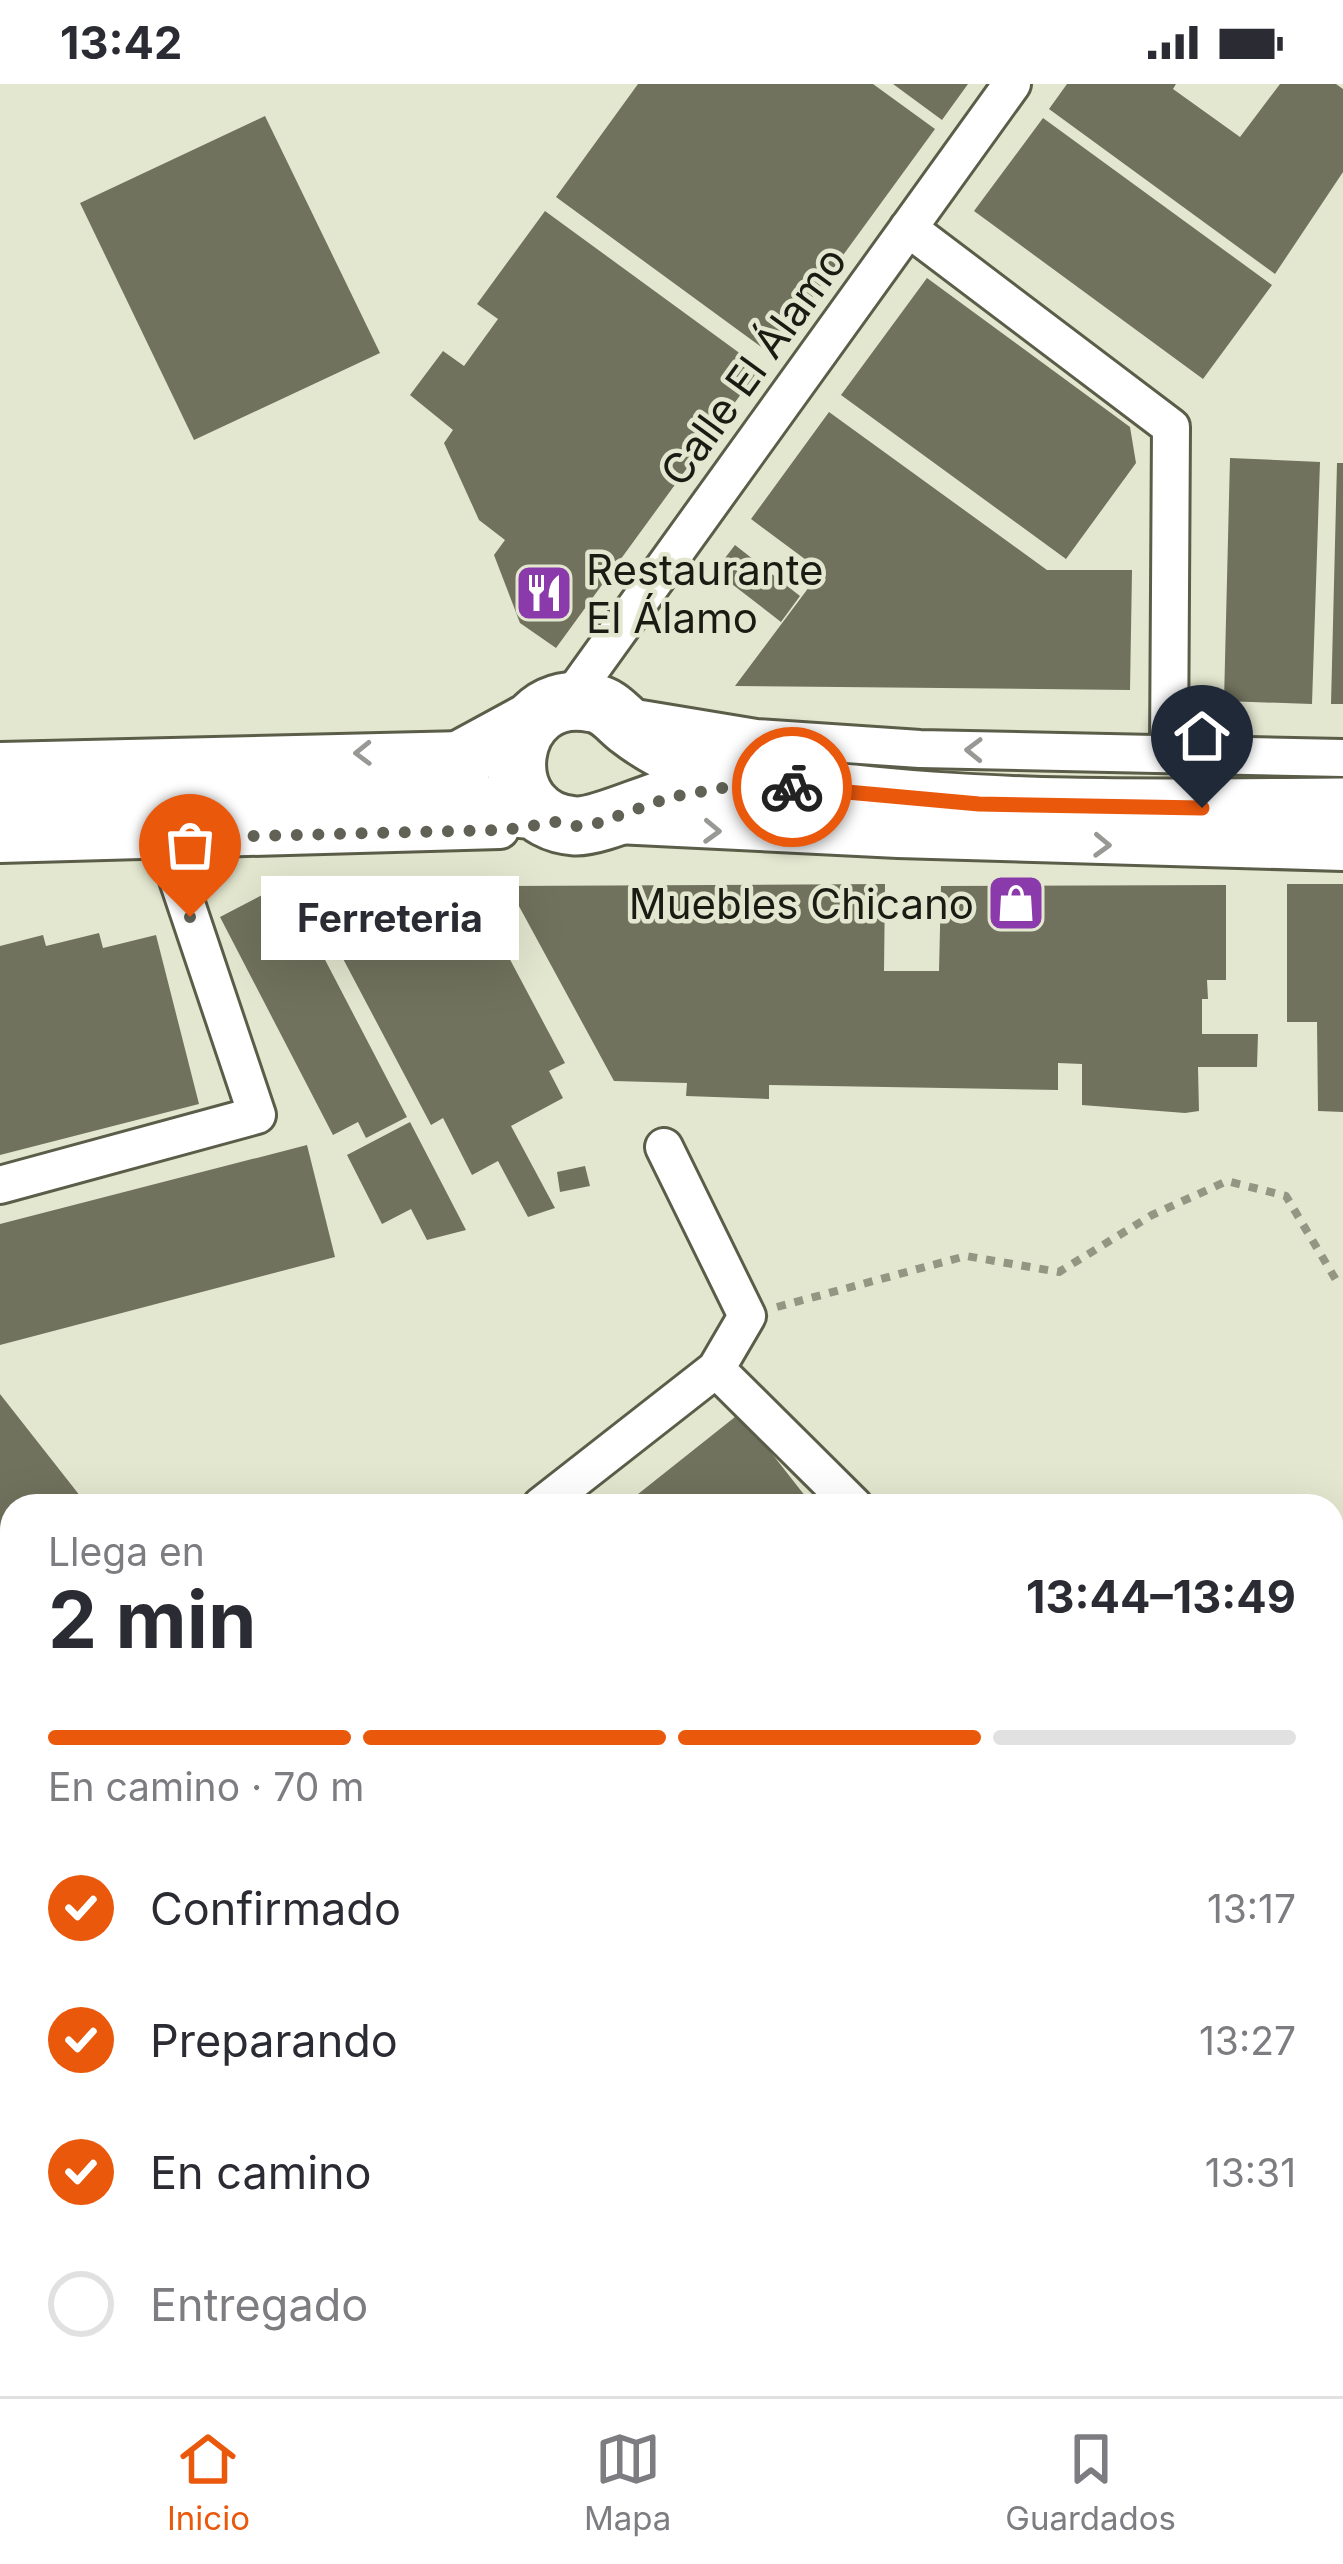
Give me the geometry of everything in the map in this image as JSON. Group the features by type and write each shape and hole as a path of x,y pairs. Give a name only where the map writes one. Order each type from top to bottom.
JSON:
{"main road":[{"path":"586,716 639,748 639,779 630,799 575,818 523,794 516,773 519,741 586,716"},
{"path":"392,797 480,749 586,716 751,783 979,804 1343,807"},
{"path":"0,800 392,797 575,818 751,783"}],"street":[{"name":"Calle El Álamo","path":"586,716 908,228 1012,84"},
{"path":"908,228 1171,427 1169,754"},
{"path":"586,716 779,740 920,749 1343,758"},
{"path":"0,761 480,749"},
{"path":"0,844 505,830 575,818 898,839 1343,852"},
{"path":"0,1185 257,1115 164,838"},
{"path":"556,1494 716,1369 747,1316 664,1147"},
{"path":"716,1369 842,1494"}],"path":[{"path":"747,1316 966,1256 1059,1272 1152,1215 1227,1180 1286,1196 1336,1280 1343,1282"}],"building":[{"path":"638,84 873,84 935,129 771,354 556,197"},
{"path":"893,84 968,84 942,120"},
{"path":"1067,84 1176,84 1173,89 1240,137 1280,84 1336,84 1343,89 1343,172 1275,274 1049,109"},
{"path":"265,116 380,353 194,440 80,203"},
{"path":"1043,118 1272,285 1203,379 974,211"},
{"path":"545,211 760,368 556,648 520,623 494,555 505,540 479,520 444,443 453,430 410,395 443,351 464,366 498,319 477,304"},
{"path":"927,278 1130,427 1136,463 1066,559 841,395"},
{"path":"829,412 1047,570 1132,570 1130,690 735,686 821,571 751,519"},
{"path":"1230,458 1320,462 1312,704 1224,701"},
{"path":"1337,463 1343,463 1343,704 1331,704"},
{"path":"735,545 800,596 781,622 715,571"},
{"path":"285,883 407,1117 366,1138 358,1122 333,1135 220,917"},
{"path":"885,884 884,971 939,971 941,886 1226,885 1226,980 1207,980 1202,1034 1258,1034 1257,1067 1198,1067 1199,1111 1185,1113 1082,1105 1082,1064 1058,1063 1058,1090 769,1085 769,1099 686,1096 687,1083 614,1081 508,886"},
{"path":"1287,884 1343,884 1343,1112 1318,1111 1317,1022 1287,1022"},
{"path":"384,886 405,925 472,888 565,1063 549,1071 563,1098 511,1126 555,1208 528,1217 498,1161 472,1175 443,1118 431,1125 322,919"},
{"path":"99,933 103,948 156,935 199,1104 0,1155 0,946 43,935 46,946"},
{"path":"410,1122 466,1230 427,1240 411,1209 382,1224 347,1155"},
{"path":"307,1145 335,1257 0,1345 0,1224"},
{"path":"585,1166 590,1186 560,1192 557,1172"},
{"path":"0,1394 79,1494 0,1494"},
{"path":"740,1413 804,1494 638,1494"}],"way so far":[{"path":"190,917 164,838 505,830 556,822 577,826 671,797 751,783 792,787"}],"place":[{"name":"Restaurante El Álamo","path":"544,593"},
{"name":"Muebles Chicano","path":"1016,903"},
{"name":"Ferreteria","path":"190,917"}],"route":[{"path":"792,787 979,804 1202,808"}]}
